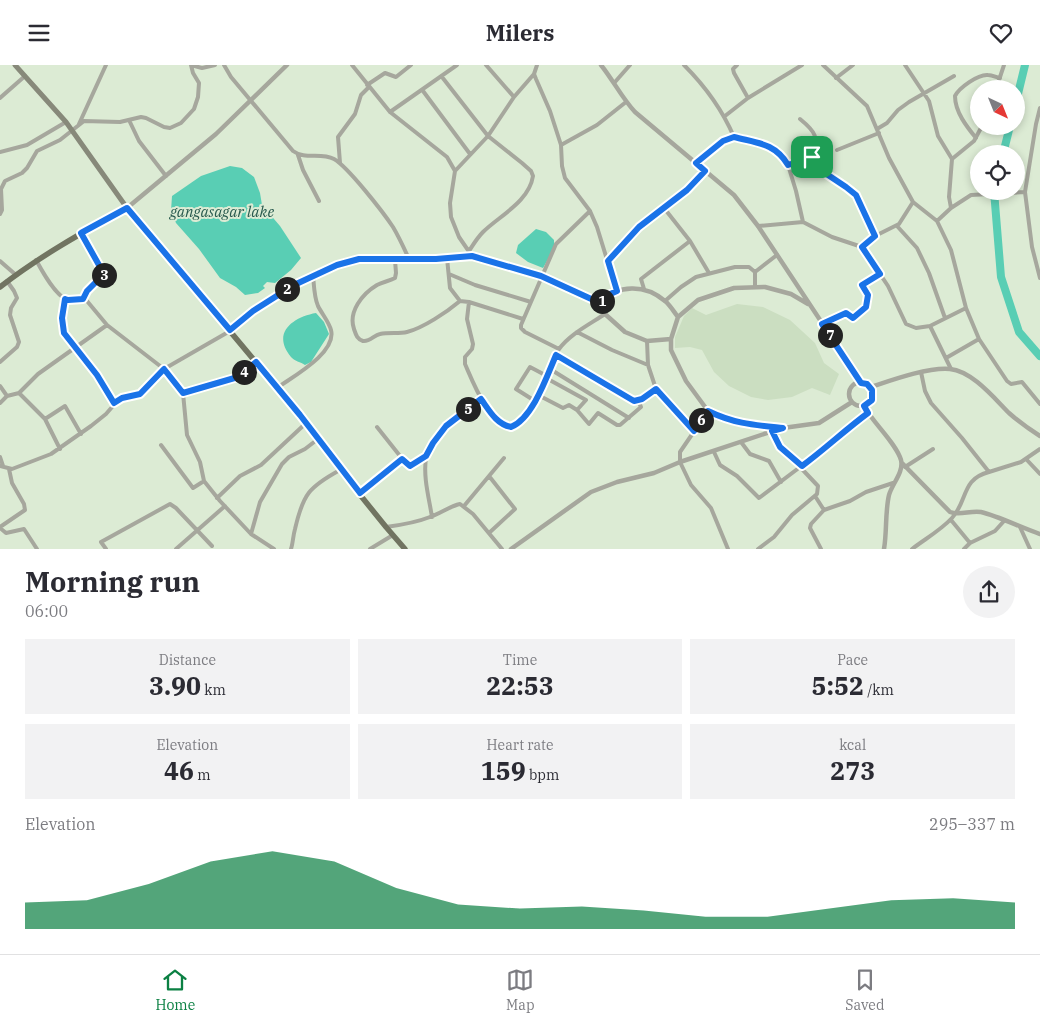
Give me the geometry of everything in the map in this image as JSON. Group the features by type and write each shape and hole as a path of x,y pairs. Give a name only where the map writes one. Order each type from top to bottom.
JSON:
{"main road":[{"path":"16,65 66,122 127,208 277,387 340,470 406,549"},
{"path":"0,287 36,260 127,208"}],"street":[{"path":"79,125 106,65"},
{"path":"0,214 2,210 1,189 5,181 28,168 36,151 60,140 87,120 110,122 146,118 164,127 181,123 194,109 198,97 199,83 191,65 202,68 215,65"},
{"path":"224,65 250,101 298,155 303,171 319,201"},
{"path":"127,208 216,135 287,65"},
{"path":"352,65 390,112 447,157 455,171"},
{"path":"340,163 338,137 355,114 361,95 368,86 384,73 396,77 411,65"},
{"path":"486,65 514,97"},
{"path":"470,254 459,237 450,217 450,203 455,171 488,136 514,97 534,74 537,65"},
{"path":"601,65 635,112 734,195 758,226 861,383"},
{"path":"615,82 630,65"},
{"path":"684,65 703,84 725,117 734,137"},
{"path":"737,65 733,69 734,73 748,98"},
{"path":"725,117 748,98 802,65"},
{"path":"823,65 867,106 889,159 913,201 937,221 951,250 966,308 978,339 1009,383 1022,383 1040,404"},
{"path":"836,78 852,65"},
{"path":"976,138 966,125 957,107 955,96 964,86 982,76 988,75 1000,78 1004,65"},
{"path":"390,112 442,77 454,66"},
{"path":"907,66 931,105 938,136 952,159 949,197 951,208"},
{"path":"534,74 550,111 561,145 564,178 590,211 597,227 617,291"},
{"path":"0,98 25,76"},
{"path":"838,150 878,131 898,110 924,92 954,76"},
{"path":"442,77 488,136 532,173 533,180 513,208 483,232 470,254"},
{"path":"422,91 470,154"},
{"path":"561,145 606,119 626,102"},
{"path":"1040,108 1025,192 1032,247 1040,278"},
{"path":"800,119 812,130 817,140 812,157"},
{"path":"129,120 139,141 166,176"},
{"path":"0,152 27,145 66,122"},
{"path":"952,159 978,135"},
{"path":"696,163 723,141 734,137 758,143 777,151 788,165 803,221"},
{"path":"298,155 324,156 340,163 394,228 409,259"},
{"path":"788,165 812,157"},
{"path":"812,157 825,173 856,195 875,236"},
{"path":"608,261 626,239 687,190 705,171"},
{"path":"937,221 951,208 970,196"},
{"path":"862,247 875,236 897,226 913,201"},
{"path":"664,208 690,241 709,273"},
{"path":"559,349 522,330 520,327 558,241 590,211"},
{"path":"758,226 803,221 832,237 862,247 894,296 906,324 916,328 930,326 966,308"},
{"path":"897,226 917,248 929,273 945,318"},
{"path":"81,233 104,274 87,291 83,299"},
{"path":"644,289 641,279 690,241"},
{"path":"0,457 2,466 9,469 36,461 60,449 106,414 114,403 122,398 140,394 164,369 230,330 253,311 313,275 337,265 359,259 436,259 470,254 541,276 600,303 605,314 625,333 647,341 671,339"},
{"path":"755,272 777,255"},
{"path":"447,258 450,288 460,301 523,319"},
{"path":"36,260 58,294 68,300 83,299 89,303 107,325 164,369 183,393 186,435 200,462 204,481 217,498 251,533 274,549"},
{"path":"395,260 395,279 370,290 356,308 352,322 359,339 368,341 381,334 403,333 414,330 452,308 460,301"},
{"path":"0,261 16,275"},
{"path":"665,301 696,277 735,267 749,267 755,272"},
{"path":"755,272 755,287"},
{"path":"449,274 475,285 531,302"},
{"path":"822,324 846,313 853,318 866,307 868,295 862,285 880,274"},
{"path":"277,387 312,364 327,349 330,341 331,330 318,307 313,275"},
{"path":"0,362 19,343 10,315 11,308 16,301 16,295 7,281"},
{"path":"783,428 728,420 708,411 686,381 671,350 671,339 678,317 698,300 734,288 765,287 791,294 809,305"},
{"path":"600,303 608,295 617,291 644,289 665,301 678,317"},
{"path":"65,299 62,318 63,328 97,375 114,403"},
{"path":"468,302 467,319 473,344 472,349 465,357 465,364 481,399 496,419 502,424 511,427 521,421 538,395 559,349 578,332 605,314"},
{"path":"0,403 7,396 20,393 38,375 107,325"},
{"path":"930,326 951,369"},
{"path":"578,332 612,350 648,365"},
{"path":"946,358 978,339"},
{"path":"647,341 648,365 656,389 694,431"},
{"path":"556,355 630,399 638,400 656,389"},
{"path":"183,393 238,377 256,362"},
{"path":"534,401 516,389 530,367 586,400 576,410"},
{"path":"550,369 629,418"},
{"path":"871,387 921,372 951,369 970,377 1009,413 1040,436"},
{"path":"921,372 925,391 931,403 990,472"},
{"path":"861,383 871,387 873,397 870,403 864,406 858,406 852,402 849,396 850,390 854,385 861,383"},
{"path":"0,386 7,396"},
{"path":"20,393 45,419 60,449"},
{"path":"538,395 562,408 569,405 589,424 598,413 617,425 629,418 641,407 638,400"},
{"path":"432,517 425,471 426,456 446,426 481,399"},
{"path":"510,549 591,492 617,482 654,473 680,462 772,431 819,423 852,402"},
{"path":"45,419 65,406 81,434"},
{"path":"864,406 897,451 905,467 947,509 954,513 984,513 1040,534"},
{"path":"708,411 680,452 680,462 692,485 711,508 728,549"},
{"path":"714,452 720,465 737,476 757,498 820,453 844,430 868,413"},
{"path":"217,498 240,476 261,465 305,424"},
{"path":"377,427 402,459 410,466 426,456"},
{"path":"758,549 774,537 792,515 819,491 818,485 780,447 772,431"},
{"path":"251,533 260,503 282,464 288,457 305,449 318,439"},
{"path":"741,442 750,454 769,461 780,482"},
{"path":"161,445 193,488 204,481"},
{"path":"905,467 933,449"},
{"path":"912,549 951,520 957,513 971,482 980,475 1026,459 1040,449"},
{"path":"464,506 504,458"},
{"path":"360,493 402,459"},
{"path":"1026,459 1040,474"},
{"path":"884,549 888,497 893,483 900,473 902,463"},
{"path":"9,469 12,483 24,504 25,510 0,528 6,533 24,529 37,549"},
{"path":"291,549 301,507 307,493 322,480 340,470"},
{"path":"489,476 516,509 489,533"},
{"path":"821,549 810,527 824,510 893,483"},
{"path":"815,496 824,510"},
{"path":"106,549 100,542 170,504 176,507 212,546"},
{"path":"386,527 408,524 432,517 460,504 473,513 502,549"},
{"path":"176,549 225,506"},
{"path":"951,520 970,543"},
{"path":"964,549 970,543 988,535 1004,521"},
{"path":"1020,527 1030,549"},
{"path":"370,549 393,535"}],"shaded area":[{"path":"737,304 763,307 790,320 815,343 824,363 839,374 830,395 812,388 792,397 768,400 751,397 729,386 714,372 702,350 690,347 675,348 675,337 684,316 692,308 706,315"}],"water":[{"name":"gangasagar lake","path":"230,166 242,168 254,177 262,205 280,226 301,258 291,270 275,283 267,282 263,286 265,288 258,293 245,295 236,287 220,278 199,249 176,223 171,211 172,196 201,176"},
{"path":"536,229 546,232 554,240 554,249 543,268 528,262 516,253 518,245"},
{"path":"316,313 324,322 329,334 311,362 305,365 291,357 285,348 284,334 287,327 293,322"}],"waterway":[{"path":"1021,80 1025,65"},
{"path":"1005,145 1008,135"},
{"path":"995,200 1001,277 1019,332 1040,356"}],"route":[{"path":"734,137 758,143 777,151 788,165 812,157 825,173 856,195 875,236 862,247 880,274 862,285 868,295 866,307 853,318 846,313 822,324 861,383 871,387 873,393 872,400 864,406 868,413 844,430 820,453 802,466 780,447 772,431 783,428 749,425 728,420 708,411 694,431 656,389 642,399 634,401 556,355 529,411 521,421 511,427 502,424 481,399 446,426 426,456 410,466 402,459 360,493 340,470 300,415 256,362 238,377 183,393 164,369 140,394 122,398 114,403 97,375 64,333 62,318 65,299 83,299 87,291 104,274 81,233 127,208 230,330 253,311 294,285 337,265 359,259 436,259 472,256 541,276 600,303 608,295 617,291 608,261 626,239 639,227 687,190 705,171 696,163 723,141 734,137"}]}
